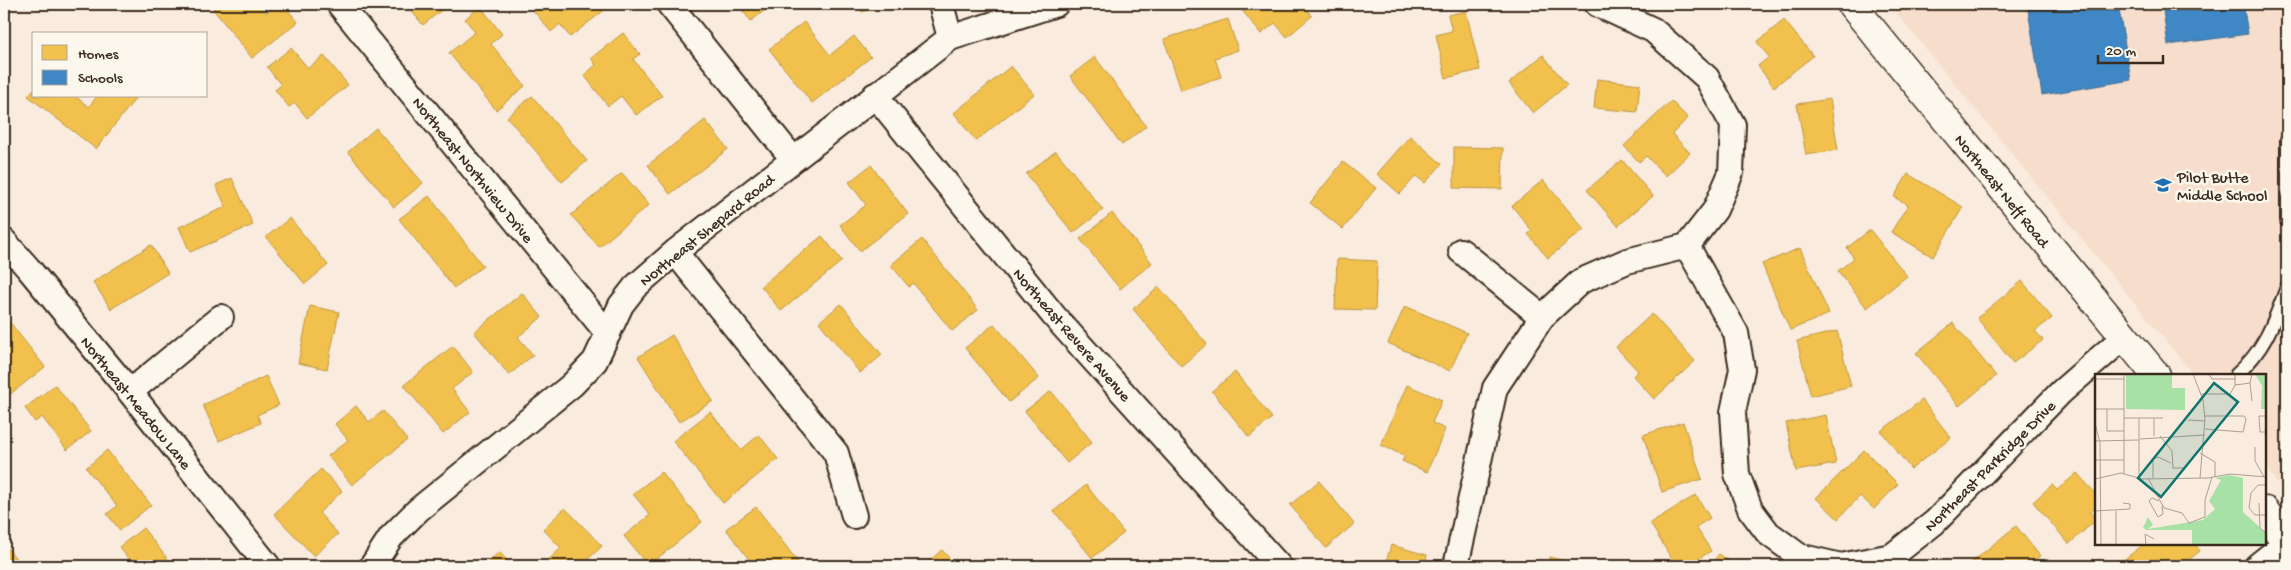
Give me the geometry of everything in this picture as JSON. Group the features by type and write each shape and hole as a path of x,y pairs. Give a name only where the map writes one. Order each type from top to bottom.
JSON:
{"main road":[{"name":"Northeast Neff Road","path":"1851,4 2155,374"},
{"path":"2266,512 2287,544"}],"street":[{"name":"Northeast Northview Drive","path":"339,4 608,334"},
{"path":"669,4 793,159"},
{"path":"941,4 950,38"},
{"name":"Northeast Shepard Road","path":"372,566 392,537 418,510 572,384 596,361 621,305 635,287 675,252 950,38 1056,4"},
{"path":"1456,566 1495,388 1542,317 1581,281 1627,261 1687,246 1715,210 1731,173 1733,125 1707,78 1653,30 1597,4"},
{"name":"Northeast Revere Avenue","path":"875,95 1054,316 1279,566"},
{"name":"Northeast Meadow Lane","path":"4,241 130,392 268,566"},
{"name":"Northeast Parkridge Drive","path":"1687,246 1736,333 1742,369 1733,412 1737,474 1750,509 1768,534 1799,556 1842,566 1892,556 1934,522 2061,392 2124,337"},
{"path":"1461,250 1542,317"},
{"path":"675,252 836,453 854,516"},
{"path":"130,392 221,317"},
{"path":"2257,566 2287,544"}],"lane":[{"path":"2287,140 2287,221"},
{"path":"2237,374 2269,336 2287,287"}],"shaded area":[{"name":"Pilot Butte Middle School","path":"1889,4 2287,4 2287,497 2266,467 2266,374 2193,374"}],"building: Homes":[{"path":"219,4 258,4 266,13 278,4 283,4 298,22 252,58 213,9"},
{"path":"406,4 449,4 423,25"},
{"path":"538,4 612,4 570,37 560,24 551,32 532,9"},
{"path":"737,4 773,4 751,21"},
{"path":"859,4 886,4 862,12"},
{"path":"1237,4 1302,4 1312,16 1287,37 1275,23 1261,34"},
{"path":"480,6 502,34 491,44 525,86 496,110 449,53 475,32 465,19"},
{"path":"1466,11 1480,70 1446,78 1436,35 1452,31 1448,15"},
{"path":"1228,19 1238,50 1215,58 1221,77 1181,90 1164,39"},
{"path":"1784,20 1813,56 1774,87 1758,66 1769,57 1757,42"},
{"path":"804,22 830,55 854,36 871,57 812,103 769,49"},
{"path":"623,33 640,54 633,59 662,96 636,115 621,96 608,106 584,75 596,65 591,58"},
{"path":"291,48 308,68 324,56 348,85 307,118 295,103 289,107 275,90 281,85 267,67"},
{"path":"1543,55 1567,85 1533,113 1509,83"},
{"path":"1095,57 1146,126 1122,145 1070,76"},
{"path":"1011,66 1034,94 976,141 954,113"},
{"path":"1597,79 1640,84 1637,112 1594,108"},
{"path":"32,91 32,98 78,98 89,107 96,98 135,99 96,149 28,96"},
{"path":"532,96 587,161 562,182 507,117"},
{"path":"1830,99 1838,150 1806,155 1797,104"},
{"path":"1671,101 1688,118 1672,134 1690,153 1666,176 1646,156 1639,162 1624,146"},
{"path":"705,120 728,149 670,194 648,165"},
{"path":"376,128 423,183 394,207 348,152"},
{"path":"1410,136 1442,164 1425,183 1416,176 1400,194 1377,174"},
{"path":"1454,147 1503,148 1502,189 1454,188"},
{"path":"1056,151 1103,210 1073,233 1026,174"},
{"path":"1622,160 1653,196 1618,226 1587,190"},
{"path":"1343,162 1376,188 1343,229 1310,203"},
{"path":"871,165 908,214 860,251 840,225 866,205 849,182"},
{"path":"622,173 649,205 599,247 571,215"},
{"path":"1908,174 1963,207 1933,257 1891,232 1908,205 1894,197"},
{"path":"232,178 253,225 190,252 179,227 226,207 216,185"},
{"path":"1543,180 1584,229 1548,258 1528,234 1532,231 1512,206"},
{"path":"429,196 483,266 454,288 399,219"},
{"path":"1112,213 1152,263 1120,289 1080,239"},
{"path":"290,218 328,265 305,284 266,237"},
{"path":"1870,230 1907,276 1867,308 1838,271 1854,258 1847,248"},
{"path":"822,236 842,261 781,311 761,286"},
{"path":"922,239 978,310 952,331 913,283 909,287 891,265"},
{"path":"151,245 168,273 111,309 93,282"},
{"path":"1800,248 1829,314 1790,330 1762,264"},
{"path":"1337,259 1377,261 1375,310 1335,309"},
{"path":"2022,281 2052,318 2035,331 2043,340 2013,363 1977,318"},
{"path":"1159,287 1207,344 1181,366 1133,309"},
{"path":"522,293 542,317 518,337 533,355 509,375 474,332"},
{"path":"841,304 882,355 860,373 819,322"},
{"path":"310,306 339,312 327,369 298,363"},
{"path":"1405,306 1467,333 1450,371 1388,343"},
{"path":"1652,314 1695,361 1654,399 1633,376 1638,371 1616,347"},
{"path":"4,315 45,367 4,399"},
{"path":"1953,323 1996,376 1959,406 1916,353"},
{"path":"994,324 1039,378 1009,402 965,348"},
{"path":"1837,331 1851,386 1811,396 1797,341"},
{"path":"672,335 713,401 679,422 638,357"},
{"path":"453,346 473,372 452,389 470,412 443,434 404,385"},
{"path":"1235,372 1272,418 1249,437 1212,391"},
{"path":"266,376 279,405 257,415 261,423 219,441 203,405"},
{"path":"55,385 91,431 67,450 42,417 35,422 25,408"},
{"path":"1407,385 1442,400 1432,423 1445,429 1427,472 1402,461 1405,456 1381,445"},
{"path":"1051,391 1092,442 1067,463 1025,411"},
{"path":"1922,400 1951,438 1911,469 1881,431"},
{"path":"356,406 369,422 383,411 407,440 352,485 328,456 348,440 335,424"},
{"path":"710,412 741,450 759,435 778,459 723,503 673,441"},
{"path":"1826,415 1836,464 1796,471 1786,423"},
{"path":"1683,422 1702,479 1662,492 1643,435"},
{"path":"107,450 151,505 120,530 107,514 117,506 86,468"},
{"path":"1864,450 1898,484 1874,509 1860,496 1838,519 1816,498"},
{"path":"321,469 342,491 319,513 338,534 314,556 274,514"},
{"path":"661,472 702,522 648,566 624,536 650,515 633,494"},
{"path":"2077,473 2095,493 2095,508 2090,512 2095,521 2069,544 2033,502 2052,485 2057,490"},
{"path":"1319,481 1354,524 1326,548 1290,505"},
{"path":"1086,485 1124,533 1092,558 1054,511"},
{"path":"1696,495 1710,518 1696,527 1711,551 1686,566 1676,566 1650,523"},
{"path":"756,507 801,566 754,566 726,529"},
{"path":"565,508 602,546 581,566 542,566 561,548 543,529"},
{"path":"2016,526 2040,556 2027,566 1967,566"},
{"path":"143,528 173,566 135,566 119,547"},
{"path":"4,544 22,566 4,566"},
{"path":"1391,545 1427,555 1424,566 1385,566"},
{"path":"2143,545 2196,545 2200,551 2181,566 2116,566"},
{"path":"942,550 956,566 923,566"},
{"path":"499,552 513,566 484,566"},
{"path":"1719,554 1736,566 1710,566"},
{"path":"1550,557 1581,566 1547,566"}],"building: Schools":[{"path":"2027,4 2118,4 2131,80 2042,95"},
{"path":"2162,4 2243,4 2248,34 2168,45"}],"place":[{"name":"Pilot Butte Middle School","path":"2163,185"}]}
